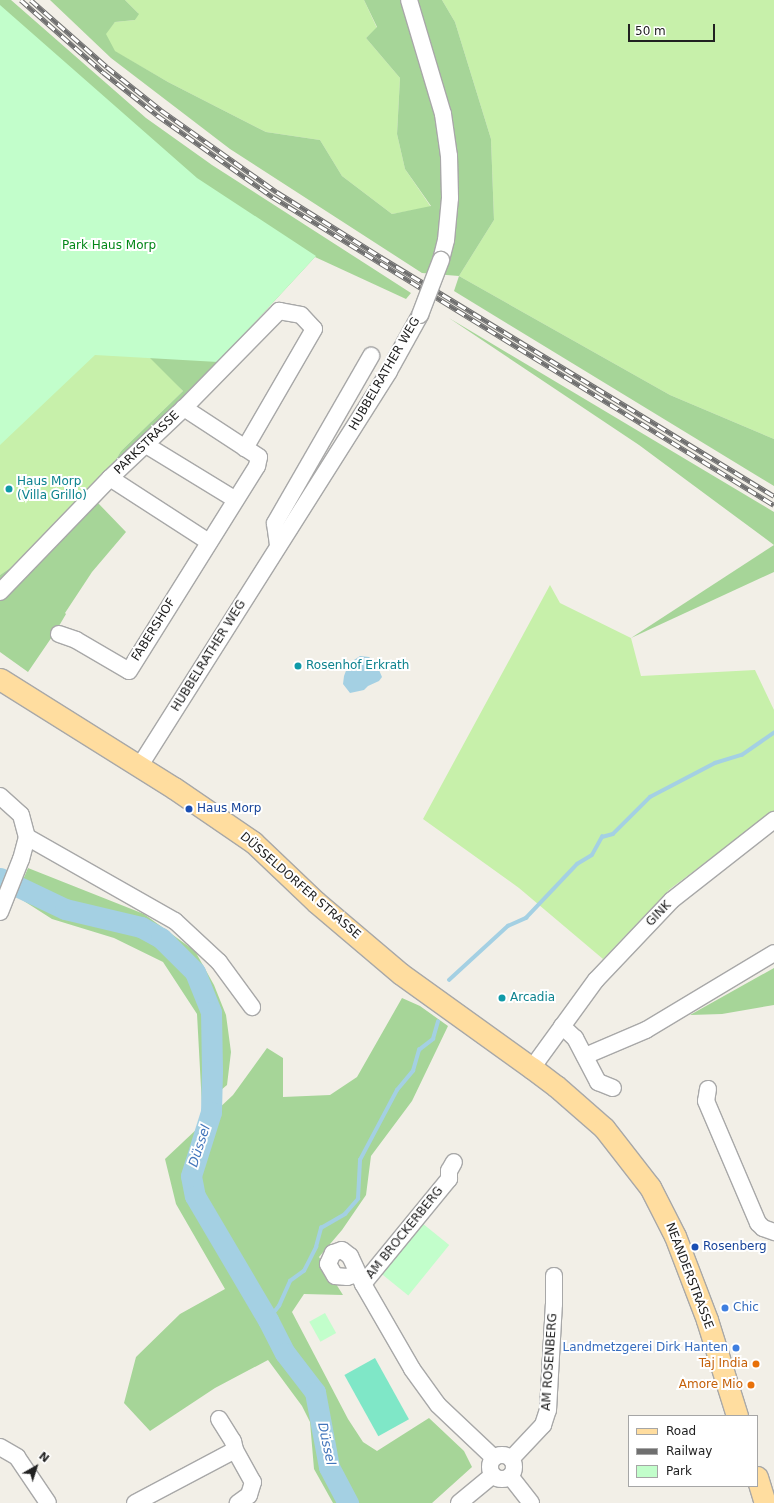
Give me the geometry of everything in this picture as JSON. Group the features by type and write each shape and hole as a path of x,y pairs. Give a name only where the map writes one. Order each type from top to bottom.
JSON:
{"main road":[{"name":"DÜSSELDORFER STRASSE","path":"0,679 174,788 252,842 316,902 402,975 433,997"},
{"name":"NEANDERSTRASSE","path":"433,997 556,1086 604,1128 650,1187 682,1253 707,1320 738,1415"}],"street":[{"name":"HUBBELRATHER WEG","path":"139,767 389,371 420,315 441,260 446,240 450,198 449,156 443,114 409,0"},
{"name":"PARKSTRASSE","path":"0,592 110,478 184,408 280,310 301,315 314,329 245,448"},
{"name":"HUBBELRATHER WEG","path":"278,545 275,523 371,356"},
{"name":"FABERSHOF","path":"59,634 76,640 129,671 257,466 259,457 184,408"},
{"path":"146,444 236,500"},
{"path":"110,478 209,542"},
{"path":"0,796 21,815 27,838 0,912"},
{"name":"GINK","path":"532,1068 596,980 672,900 774,820"},
{"path":"27,838 175,921 219,962 252,1007"},
{"path":"585,1056 646,1030 774,953"},
{"path":"562,1026 575,1038 598,1082 613,1088"},
{"path":"708,1089 706,1101 758,1223 763,1228 774,1232"},
{"name":"AM BROCKERBERG","path":"454,1162 449,1171 449,1179 361,1279 412,1369 438,1405 494,1458"},
{"name":"AM ROSENBERG","path":"511,1459 543,1425 548,1410 554,1304 554,1276"},
{"path":"219,1419 233,1441 235,1450 253,1482 249,1495 238,1503"},
{"path":"0,1447 17,1457 48,1503"},
{"path":"135,1503 235,1450"},
{"path":"493,1475 491,1464 494,1458 505,1455 511,1459 514,1466 510,1476"},
{"path":"493,1475 500,1478 510,1476"},
{"path":"459,1503 493,1475"},
{"path":"510,1476 531,1503"}],"green space":[{"name":"Park Haus Morp","path":"0,0 11,0 146,118 212,165 411,293 406,299 315,257 100,486 121,451 183,391 118,326 0,387"},
{"path":"50,0 125,0 139,14 135,20 115,22 106,34 115,51 168,82 266,132 320,140 342,176 392,214 431,206 405,169 397,134 400,78 366,38 377,27 364,0 442,0 455,22 491,139 494,220 459,276 422,273 230,149 111,58"},
{"path":"125,0 364,0 377,28 366,38 400,78 397,134 405,169 431,207 392,214 342,176 320,140 266,132 168,82 114,51 105,34 115,22 135,20 138,13"},
{"path":"442,0 774,0 774,439 670,395 459,276 494,220 491,139 455,22"},
{"name":"Park Haus Morp","path":"0,5 197,178 316,256 218,362 95,355 0,445"},
{"path":"60,256 183,391 121,451 100,486 31,554 0,575 0,387"},
{"path":"459,276 670,395 774,439 774,486 454,291"},
{"path":"449,318 774,512 774,545 639,445"},
{"path":"98,503 126,532 92,572 65,613 66,614 56,631 28,672 0,652 0,575 25,558 34,566"},
{"path":"774,545 774,572 631,638"},
{"path":"550,585 560,603 631,638 641,676 755,670 774,710 774,811 670,889 603,959 519,888 423,819"},
{"path":"28,868 144,914 195,951 214,985 226,1015 231,1052 227,1085 202,1106 197,1014 163,962 114,938 52,919 16,896"},
{"path":"774,968 774,1005 722,1014 690,1015"},
{"path":"402,998 420,1006 448,1026 412,1101 371,1156 366,1195 342,1230 319,1257 343,1295 304,1294 292,1312 348,1419 363,1442 377,1451 429,1418 464,1451 472,1467 432,1503 333,1503 314,1469 310,1422 302,1406 268,1360 215,1388 150,1431 124,1403 136,1357 180,1314 225,1289 176,1204 165,1159 233,1095 267,1048 283,1058 283,1097 330,1095 357,1077"},
{"path":"422,1223 449,1245 408,1296 381,1274"},
{"path":"325,1313 336,1333 320,1342 309,1322"},
{"path":"375,1358 409,1419 378,1436 344,1375"}],"water":[{"path":"360,656 369,657 376,663 382,677 379,681 368,686 364,690 350,693 343,684 344,676 347,668"}],"waterway":[{"path":"449,980 508,926 526,918 577,864 592,855 602,837 613,834 650,797 715,763 742,755 774,733"},
{"name":"Düssel","path":"0,878 65,909 141,927 161,938 195,972 211,1012 212,1071 211,1112 191,1176 195,1196 268,1320 285,1353 315,1392 329,1467 348,1503"},
{"path":"268,1320 279,1306 290,1281 304,1271 316,1247 321,1228 345,1214 358,1199 360,1160 397,1090 413,1071 419,1050 433,1039 438,1022"}],"railway":[{"path":"21,0 103,72 157,115 273,197 774,505"},
{"path":"31,0 107,67 161,110 277,192 774,496"}],"place":[{"name":"Haus Morp (Villa Grillo)","path":"9,489"},
{"name":"Rosenhof Erkrath","path":"298,666"},
{"name":"Haus Morp","path":"189,809"},
{"name":"Arcadia","path":"502,998"},
{"name":"Rosenberg","path":"695,1247"},
{"name":"Chic","path":"725,1308"},
{"name":"Landmetzgerei Dirk Hanten","path":"736,1348"},
{"name":"Taj India","path":"756,1364"},
{"name":"Amore Mio","path":"751,1385"}]}
